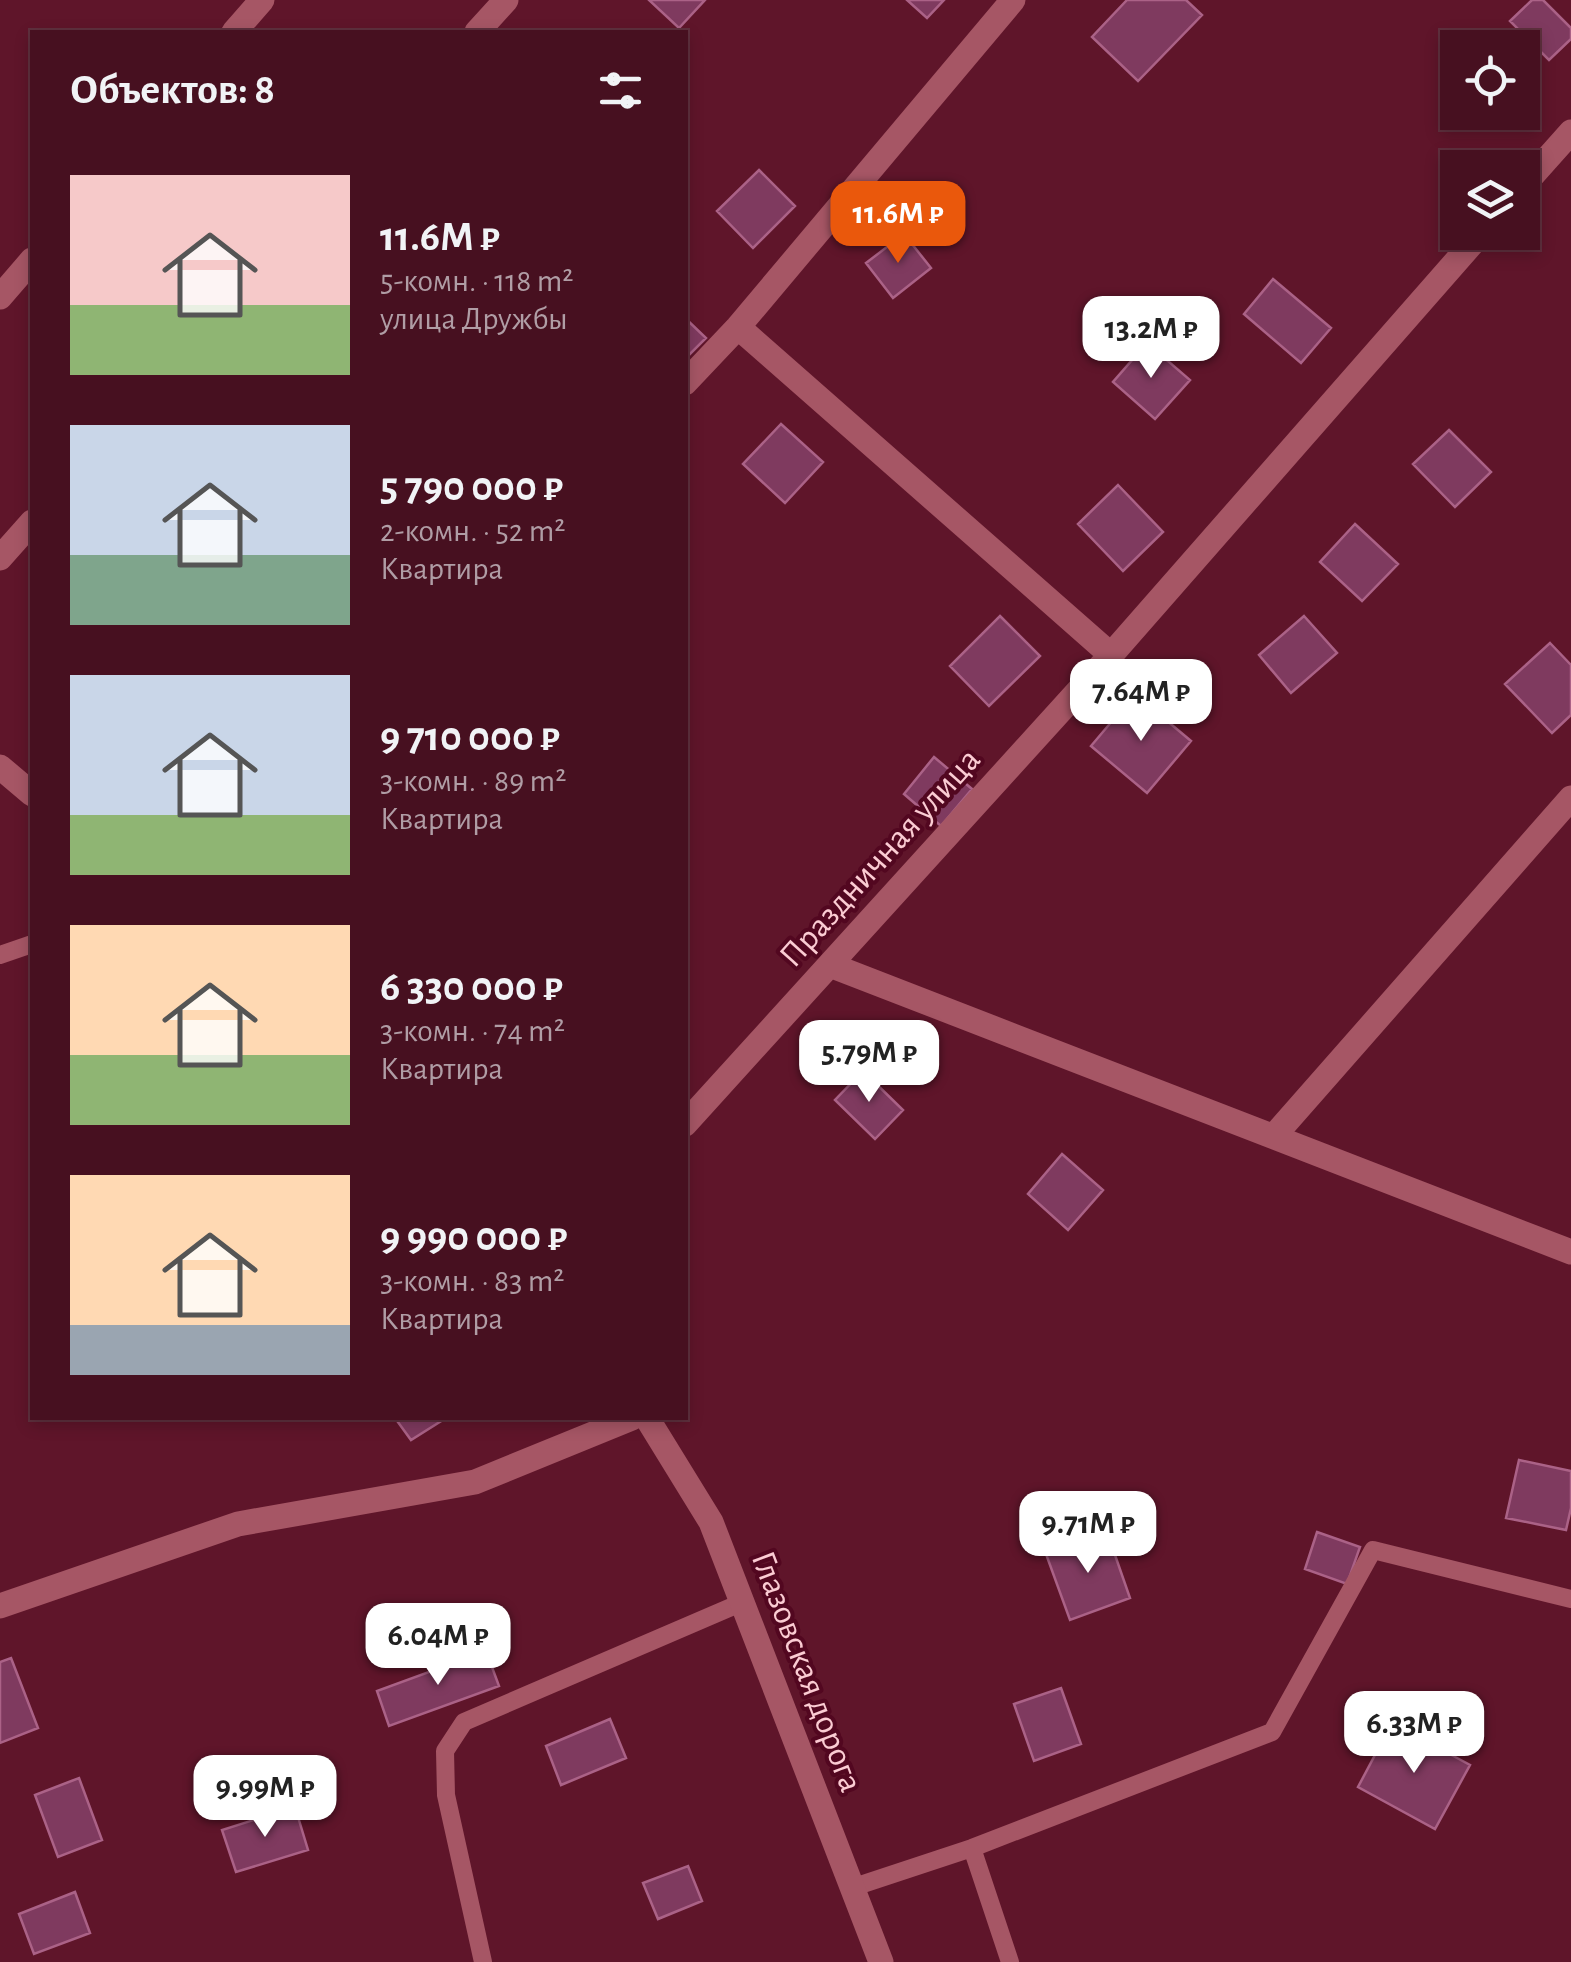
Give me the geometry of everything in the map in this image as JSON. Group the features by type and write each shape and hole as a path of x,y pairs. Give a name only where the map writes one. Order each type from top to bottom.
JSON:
{"street":[{"path":"236,30 262,0"},
{"path":"478,30 506,0"},
{"path":"688,380 738,327 1014,0"},
{"path":"1540,167 1571,132"},
{"name":"Праздничная улица","path":"688,1121 1111,654 1466,250"},
{"path":"0,297 30,262"},
{"path":"738,327 1111,654"},
{"path":"0,558 30,524"},
{"path":"0,767 30,792"},
{"path":"1274,1136 1571,798"},
{"path":"830,964 1571,1252"},
{"path":"0,1606 238,1524 474,1482 627,1420"},
{"name":"Глазовская дорога","path":"648,1420 711,1522 881,1962"}],"lane":[{"path":"0,955 30,945"},
{"path":"854,1887 972,1848 1272,1732 1373,1550 1571,1599"},
{"path":"483,1962 446,1795 445,1751 464,1722 743,1602"},
{"path":"972,1848 1010,1962"}],"building":[{"path":"649,0 705,0 679,28"},
{"path":"907,0 944,0 927,18"},
{"path":"1127,0 1186,0 1202,15 1138,81 1092,37"},
{"path":"1532,0 1543,0 1571,28 1571,39 1549,60 1540,51 1540,30 1519,30 1510,21"},
{"path":"759,170 795,206 753,248 717,211"},
{"path":"904,234 931,268 893,298 866,263"},
{"path":"1273,279 1331,328 1301,363 1244,314"},
{"path":"688,321 706,338 688,356"},
{"path":"1147,343 1190,380 1155,419 1113,382"},
{"path":"781,424 823,462 785,503 743,464"},
{"path":"1449,430 1491,472 1455,507 1413,464"},
{"path":"1118,485 1163,532 1123,571 1078,524"},
{"path":"1355,524 1398,564 1362,601 1320,562"},
{"path":"1000,616 1040,656 989,706 950,666"},
{"path":"1304,616 1337,653 1291,693 1259,655"},
{"path":"1550,643 1571,665 1571,715 1552,733 1505,684"},
{"path":"1135,694 1191,741 1147,793 1091,746"},
{"path":"934,757 972,789 941,826 904,794"},
{"path":"863,1071 903,1110 875,1139 835,1100"},
{"path":"1062,1154 1103,1190 1068,1230 1028,1194"},
{"path":"396,1420 443,1420 411,1440"},
{"path":"1519,1460 1571,1471 1571,1508 1566,1530 1506,1518"},
{"path":"1107,1532 1130,1598 1070,1620 1046,1554"},
{"path":"1317,1532 1360,1547 1347,1584 1305,1569"},
{"path":"486,1651 499,1686 389,1726 377,1691"},
{"path":"11,1658 38,1728 0,1743 0,1662"},
{"path":"1061,1688 1081,1744 1034,1761 1014,1704"},
{"path":"610,1719 626,1758 561,1785 546,1746"},
{"path":"1392,1723 1470,1765 1435,1829 1358,1787"},
{"path":"79,1778 102,1840 58,1857 35,1795"},
{"path":"295,1807 308,1850 236,1872 222,1830"},
{"path":"688,1866 702,1901 658,1919 643,1883"},
{"path":"75,1892 90,1933 34,1954 19,1914"}]}
